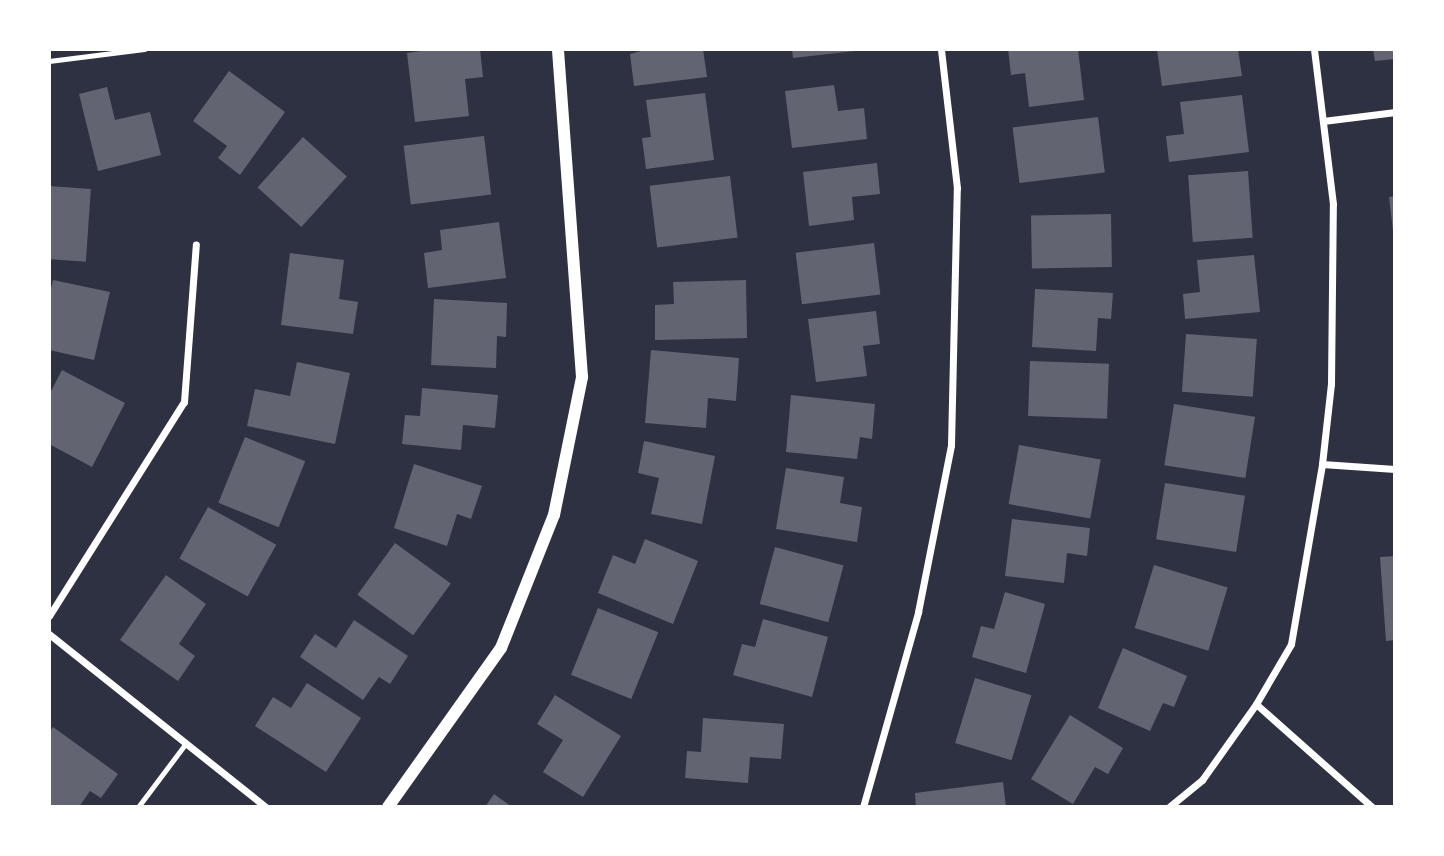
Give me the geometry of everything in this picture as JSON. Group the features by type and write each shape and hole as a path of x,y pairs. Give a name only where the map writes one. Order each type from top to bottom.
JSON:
{"street":[{"path":"388,807 501,648 554,515 582,377 558,49"},
{"path":"863,807 918,612 951,445 957,188 940,49"},
{"path":"1169,807 1202,780 1256,705 1291,645 1322,464 1331,384 1333,204 1314,49"},
{"path":"1323,121 1395,112"},
{"path":"49,616 184,402 196,244"},
{"path":"1322,464 1395,469"},
{"path":"49,634 266,807"},
{"path":"1256,705 1372,807"}],"lane":[{"path":"49,61 144,49"},
{"path":"138,807 186,743"}],"building":[{"path":"436,49 480,49 483,77 465,79 469,116 415,122 407,53"},
{"path":"648,49 703,49 707,77 634,86 630,54"},
{"path":"792,49 854,49 855,51 793,58"},
{"path":"1008,49 1078,49 1084,100 1029,107 1025,73 1011,75"},
{"path":"1157,49 1238,49 1242,76 1162,86"},
{"path":"1373,49 1395,49 1395,59 1375,61"},
{"path":"229,71 285,112 240,175 218,158 227,146 193,121"},
{"path":"834,85 838,111 864,108 867,139 792,148 785,91"},
{"path":"107,87 115,120 150,112 161,155 98,171 79,94"},
{"path":"705,93 714,160 646,169 642,138 651,137 646,100"},
{"path":"1242,95 1249,152 1169,162 1166,136 1184,134 1180,102"},
{"path":"1098,117 1105,173 1019,183 1013,127"},
{"path":"484,136 491,195 411,204 404,146"},
{"path":"303,137 347,176 301,227 257,188"},
{"path":"877,163 880,194 852,197 854,220 809,226 803,172"},
{"path":"1248,171 1253,238 1193,242 1188,175"},
{"path":"730,176 738,238 657,247 650,186"},
{"path":"49,186 91,189 86,262 49,259"},
{"path":"1395,196 1395,230 1393,231 1389,197"},
{"path":"1111,214 1112,267 1032,268 1031,215"},
{"path":"499,222 506,278 428,288 424,253 442,250 440,230"},
{"path":"874,243 880,295 802,304 796,253"},
{"path":"290,253 344,260 339,299 358,302 353,334 281,325"},
{"path":"1254,255 1260,312 1185,319 1183,294 1200,292 1197,260"},
{"path":"53,280 110,292 94,360 49,350 49,297"},
{"path":"746,280 747,338 655,340 655,305 674,304 673,282"},
{"path":"1035,289 1113,293 1111,319 1098,318 1096,351 1032,347"},
{"path":"434,299 507,303 506,337 497,336 496,368 431,365"},
{"path":"876,311 880,344 863,346 867,376 816,382 808,319"},
{"path":"1186,334 1257,339 1253,397 1182,392"},
{"path":"651,350 739,358 736,401 708,398 706,428 645,423"},
{"path":"1030,361 1109,364 1107,419 1028,416"},
{"path":"297,362 350,373 335,444 247,426 255,389 290,396"},
{"path":"62,370 125,403 92,467 49,444 49,395"},
{"path":"422,388 498,395 495,428 463,425 461,450 402,444 405,415 420,416"},
{"path":"791,395 875,404 872,439 860,437 857,459 786,452"},
{"path":"1174,404 1255,417 1245,478 1164,465"},
{"path":"245,437 305,461 279,527 218,503"},
{"path":"644,441 715,456 702,524 651,514 659,478 638,473"},
{"path":"1019,445 1101,459 1090,519 1009,504"},
{"path":"414,464 482,486 471,519 457,514 447,546 394,528"},
{"path":"786,468 844,477 840,503 862,507 857,542 776,529"},
{"path":"1165,483 1245,496 1236,552 1156,539"},
{"path":"208,507 276,545 248,596 179,559"},
{"path":"1012,519 1090,528 1087,556 1067,553 1064,583 1005,576"},
{"path":"645,539 698,561 673,624 598,593 613,555 635,564"},
{"path":"395,543 451,584 413,635 357,595"},
{"path":"775,547 844,565 828,622 760,604"},
{"path":"1395,556 1395,640 1386,641 1380,557"},
{"path":"1154,565 1228,588 1208,651 1135,628"},
{"path":"166,575 206,604 179,644 195,656 178,681 120,640"},
{"path":"1005,592 1045,604 1026,673 972,657 981,626 994,629"},
{"path":"598,608 658,632 631,699 571,675"},
{"path":"763,619 828,637 812,697 733,675 742,644 755,647"},
{"path":"354,620 408,656 390,684 379,677 363,700 300,657 315,634 336,648"},
{"path":"1123,648 1187,676 1174,707 1163,703 1150,731 1098,708"},
{"path":"975,678 1031,695 1012,760 955,743"},
{"path":"307,683 361,718 326,772 255,726 273,697 291,708"},
{"path":"555,695 621,736 583,797 543,772 563,740 537,724"},
{"path":"1070,715 1123,748 1108,774 1095,767 1073,804 1031,779"},
{"path":"703,718 784,724 781,759 750,757 748,783 685,778 687,751 701,752"},
{"path":"53,727 118,774 101,798 90,791 79,807 49,807 49,733"},
{"path":"1003,782 1006,807 916,807 915,793"},
{"path":"494,794 512,807 485,807"}]}
